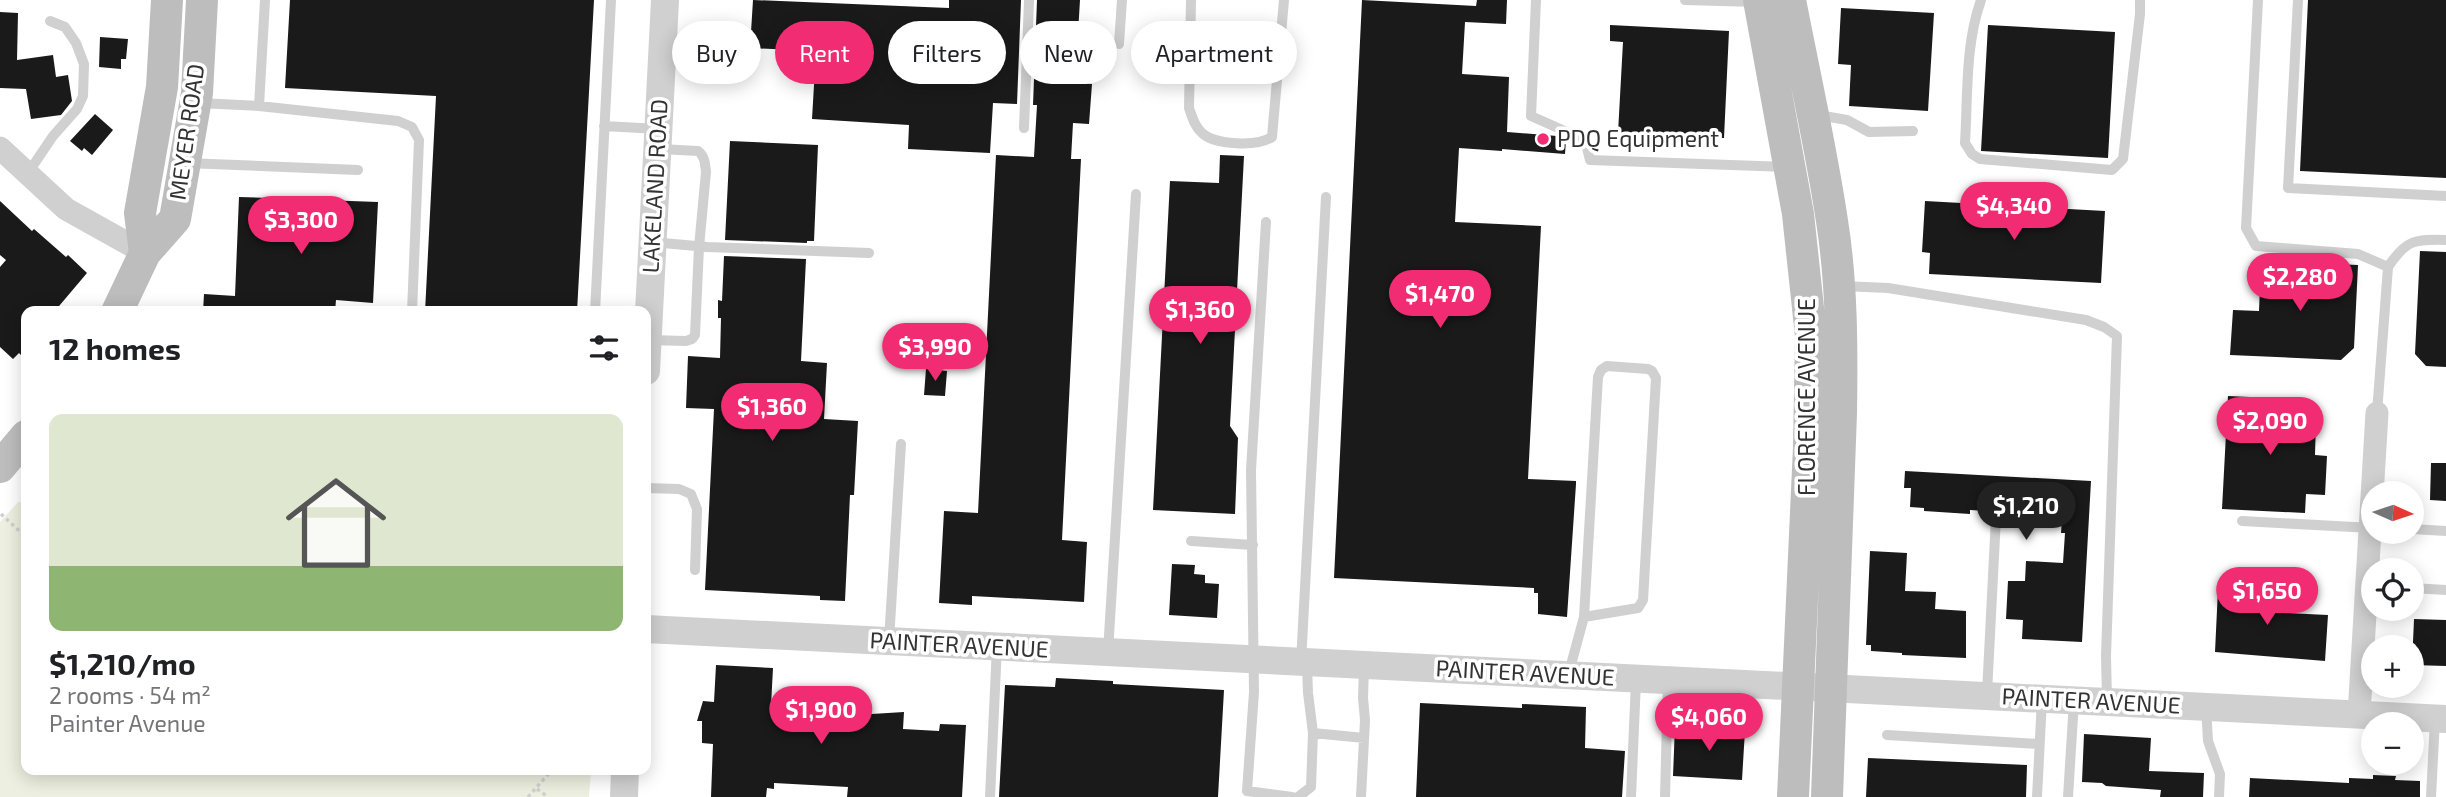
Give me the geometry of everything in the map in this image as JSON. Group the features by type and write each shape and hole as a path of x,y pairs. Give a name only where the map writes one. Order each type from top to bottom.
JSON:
{"main road":[{"name":"MEYER ROAD","path":"145,253 140,213 162,87 167,0"},
{"name":"MEYER ROAD","path":"120,306 145,253 175,219 195,103 198,1"},
{"name":"FLORENCE AVENUE","path":"1769,1 1805,267 1811,335 1793,797"},
{"name":"FLORENCE AVENUE","path":"1769,1 1812,114 1832,221 1839,286 1841,413 1827,797"},
{"path":"0,467 21,442"}],"street":[{"name":"LAKELAND ROAD","path":"649,306 665,0"},
{"path":"0,148 66,209 145,253"},
{"path":"2374,481 2377,413"},
{"path":"2359,715 2367,621"},
{"name":"PAINTER AVENUE","path":"651,629 2441,719"},
{"path":"624,797 625,775"}],"lane":[{"path":"259,106 265,0"},
{"path":"594,306 611,0"},
{"path":"1024,128 1029,0"},
{"path":"1119,44 1122,0"},
{"path":"1191,0 1189,107 1194,122 1201,132 1216,141 1263,143 1272,137 1284,0"},
{"path":"1536,0 1531,116 1585,140 1590,160 1790,167"},
{"path":"1685,0 1769,1"},
{"path":"1981,0 1970,47 1965,143 1972,154 1980,159 2112,170 2123,159 2140,0"},
{"path":"2258,0 2246,228 2256,246 2358,254 2388,267"},
{"path":"2298,0 2288,188 2446,196"},
{"path":"27,173 77,108 83,96 84,64 76,43 65,27 50,21"},
{"path":"195,103 259,106 398,121 412,127 419,140 412,306"},
{"path":"1812,114 1846,120 1869,132 1913,131"},
{"path":"604,126 702,153 706,172 695,335 686,341 651,340"},
{"path":"184,163 358,170"},
{"path":"1108,652 1136,194"},
{"path":"1298,797 1311,787 1313,733 1304,662 1326,197"},
{"path":"1266,222 1251,470 1254,692 1247,791 1292,797"},
{"path":"2377,413 2388,267 2401,248 2422,239 2446,240"},
{"path":"652,242 699,247 869,253"},
{"path":"1839,286 1888,288 2086,320 2117,336 2106,656 2107,702"},
{"path":"1568,675 1584,617 1598,377 1601,370 1607,366 1648,369 1653,371 1656,378 1643,600 1638,608 1584,617"},
{"path":"889,641 901,444"},
{"path":"651,488 679,489 691,494 697,509 695,570"},
{"path":"1987,696 1997,498"},
{"path":"2242,521 2361,527"},
{"path":"2424,530 2446,531"},
{"path":"1191,541 1253,545"},
{"path":"2424,589 2446,590"},
{"path":"990,797 997,646"},
{"path":"1361,797 1364,665"},
{"path":"1631,797 1636,679"},
{"path":"1665,797 1668,680"},
{"path":"2037,797 2042,699"},
{"path":"2068,797 2074,701"},
{"path":"2206,707 2208,741 2220,774 2219,797"},
{"path":"2431,797 2441,719"},
{"path":"1313,733 1364,738"},
{"path":"1887,735 2039,744"}],"path":[{"path":"1,514 21,532"},
{"path":"528,797 548,775"},
{"path":"537,789 548,797"}],"green space":[{"path":"21,502 21,775 591,775 589,797 0,797 0,522"}],"building":[{"path":"290,0 594,0 577,306 425,306 436,96 285,88"},
{"path":"753,0 949,8 949,0 1021,0 1017,104 993,103 990,153 908,149 909,125 812,119 814,84 874,84 874,21 775,21 775,49 761,48 761,21 752,21"},
{"path":"1037,0 1080,0 1079,21 1036,21"},
{"path":"1362,0 1476,6 1477,0 1507,0 1506,24 1465,22 1462,74 1509,77 1507,132 1557,136 1566,140 1565,154 1459,148 1455,222 1541,226 1528,479 1576,481 1567,617 1538,614 1538,593 1534,593 1534,588 1334,578"},
{"path":"2308,0 2446,0 2446,178 2300,171"},
{"path":"1841,8 1934,13 1928,111 1849,106 1851,65 1838,64"},
{"path":"0,12 18,13 17,60 53,55 56,77 68,75 72,101 61,115 31,119 26,89 0,88"},
{"path":"1610,25 1729,31 1724,138 1618,133 1623,42 1610,41"},
{"path":"1988,25 2115,32 2108,158 1981,151"},
{"path":"100,37 128,39 126,59 121,59 121,69 99,67"},
{"path":"1034,84 1092,84 1089,124 1073,123 1071,159 1081,159 1062,540 1087,542 1084,602 972,596 972,605 939,603 944,511 978,513 996,155 1034,157 1037,105 1033,105"},
{"path":"95,114 113,130 92,155 70,141"},
{"path":"730,141 818,145 814,241 725,240"},
{"path":"1220,155 1244,156 1230,426 1238,438 1235,514 1153,510 1170,181 1219,183"},
{"path":"239,197 378,202 373,303 336,300 336,306 203,306 204,294 235,296"},
{"path":"0,201 32,231 34,229 87,273 59,306 21,306 21,355 19,353 13,359 0,347 0,267 6,260 0,255"},
{"path":"1925,201 2105,211 2101,283 1929,274 1930,253 1922,252"},
{"path":"2420,251 2446,252 2446,367 2426,366 2415,354"},
{"path":"724,256 806,259 801,361 827,363 824,419 858,421 854,495 850,495 845,601 820,600 820,596 705,590 714,409 686,408 688,356 720,358 721,318 718,318 718,300 722,301"},
{"path":"2261,261 2358,265 2354,348 2341,360 2230,355 2233,310 2259,311"},
{"path":"926,369 947,371 945,396 924,395"},
{"path":"2228,396 2296,399 2295,418 2316,420 2315,455 2327,456 2325,495 2306,494 2305,513 2222,509"},
{"path":"2431,463 2446,463 2446,501 2430,500"},
{"path":"1905,471 2091,481 2082,642 2022,639 2023,620 2006,619 2008,581 2025,581 2026,561 2063,563 2065,533 2061,533 2062,519 2027,517 2027,513 2004,512 2004,495 1998,490 1990,494 1988,511 1970,510 1970,514 1924,511 1924,508 1910,507 1911,488 1904,488"},
{"path":"1870,551 1907,553 1905,591 1936,592 1935,609 1966,611 1966,658 1871,651 1871,645 1866,645"},
{"path":"1172,564 1195,565 1194,574 1205,575 1205,583 1219,584 1217,618 1169,615"},
{"path":"2218,589 2286,593 2285,613 2328,615 2325,661 2215,652"},
{"path":"2446,620 2446,666 2424,665 2424,635 2413,635 2414,621"},
{"path":"716,665 773,668 771,706 806,707 806,715 904,712 903,729 939,731 940,724 966,725 962,797 847,797 848,787 774,783 774,789 767,788 766,797 711,797 713,744 702,743 702,721 697,721 703,701 714,702"},
{"path":"1056,678 1224,690 1218,797 999,797 1005,685 1055,687"},
{"path":"1420,703 1522,708 1522,704 1586,707 1585,748 1625,751 1622,797 1416,797"},
{"path":"1675,726 1745,730 1742,780 1673,776"},
{"path":"2084,734 2151,738 2149,771 2204,773 2203,797 2160,797 2161,790 2082,782"},
{"path":"1868,758 2027,765 2026,797 1866,797"},
{"path":"2373,775 2396,776 2395,780 2420,781 2420,797 2249,797 2250,778 2349,783 2349,778 2373,779"}],"place":[{"name":"PDQ Equipment","path":"1543,139"}]}
